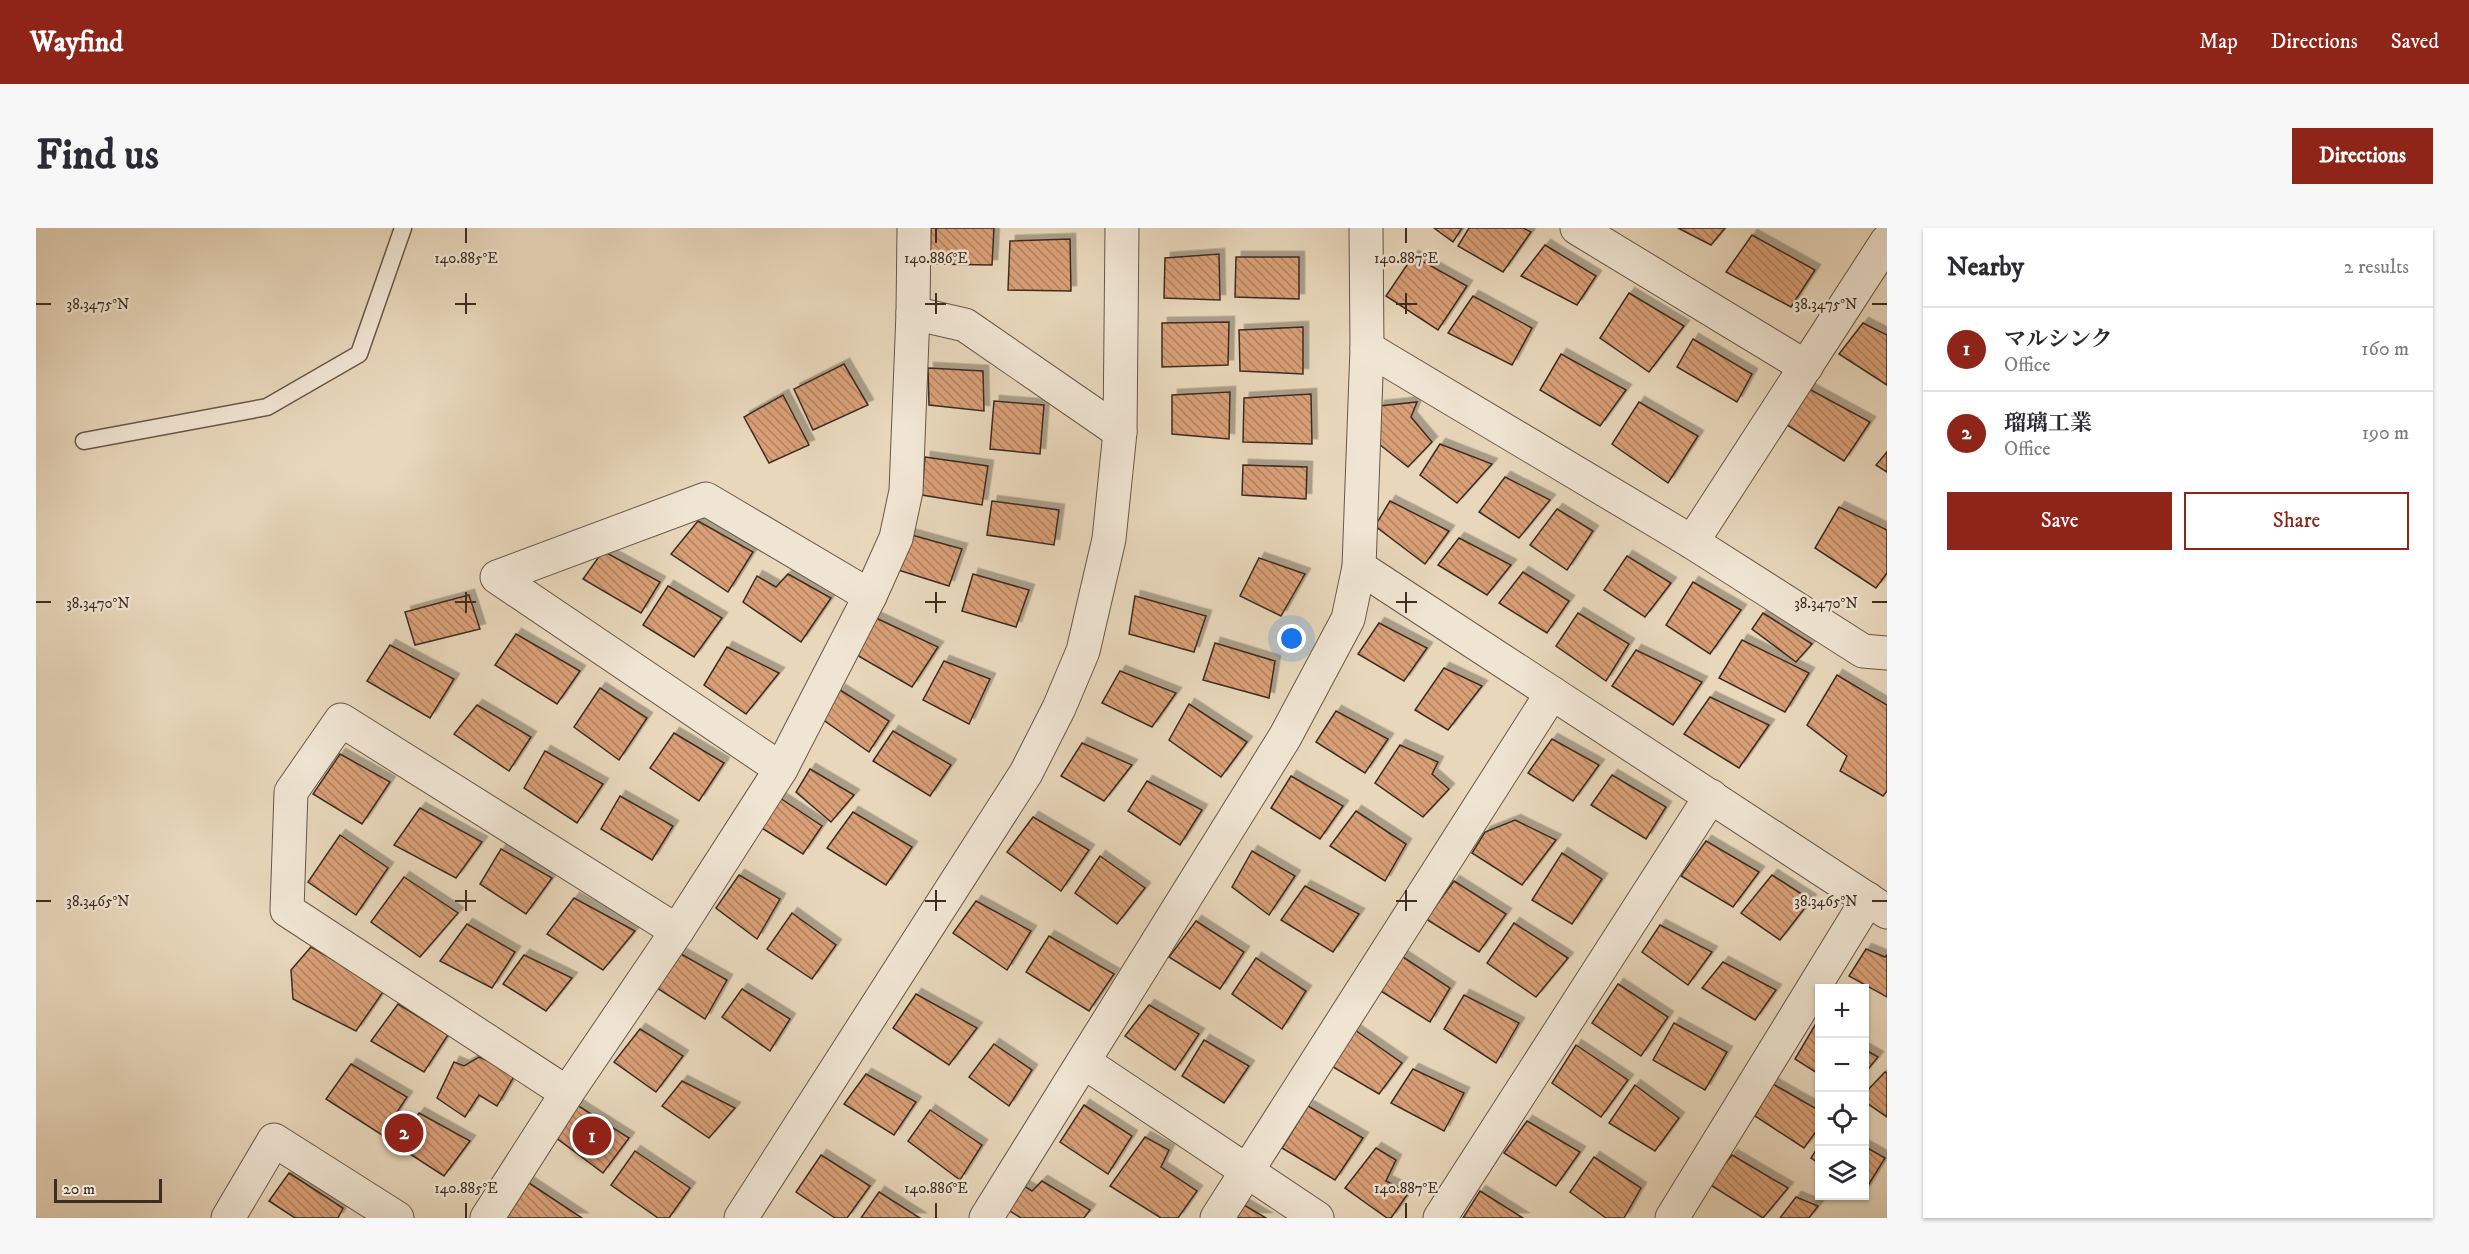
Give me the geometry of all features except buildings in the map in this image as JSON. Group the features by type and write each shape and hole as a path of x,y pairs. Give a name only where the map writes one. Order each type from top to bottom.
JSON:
{"street":[{"path":"487,1218 567,1093 677,932 781,769 870,596 896,538 906,491 914,228"},
{"path":"741,1218 1026,773 1059,708 1083,651 1109,539 1120,432 1122,228"},
{"path":"986,1218 1285,737 1348,619 1359,567 1367,348 1366,228"},
{"path":"1577,228 1806,367"},
{"path":"1692,542 1887,241"},
{"path":"913,314 965,325 1120,432"},
{"path":"1367,348 1692,542 1863,651 1887,653"},
{"path":"781,769 497,577 706,499 870,596"},
{"path":"1359,567 1877,905 1672,1218"},
{"path":"1217,1218 1552,693"},
{"path":"567,1093 287,910 291,792 341,720 677,932"},
{"path":"1440,1218 1711,796"},
{"path":"1084,1062 1317,1218"},
{"path":"228,1218 274,1140 397,1218"}],"lane":[{"path":"84,441 267,407 359,354 402,228"}],"place":[{"name":"瑠璃工業","path":"404,1133"},
{"name":"マルシンク","path":"592,1136"}]}
